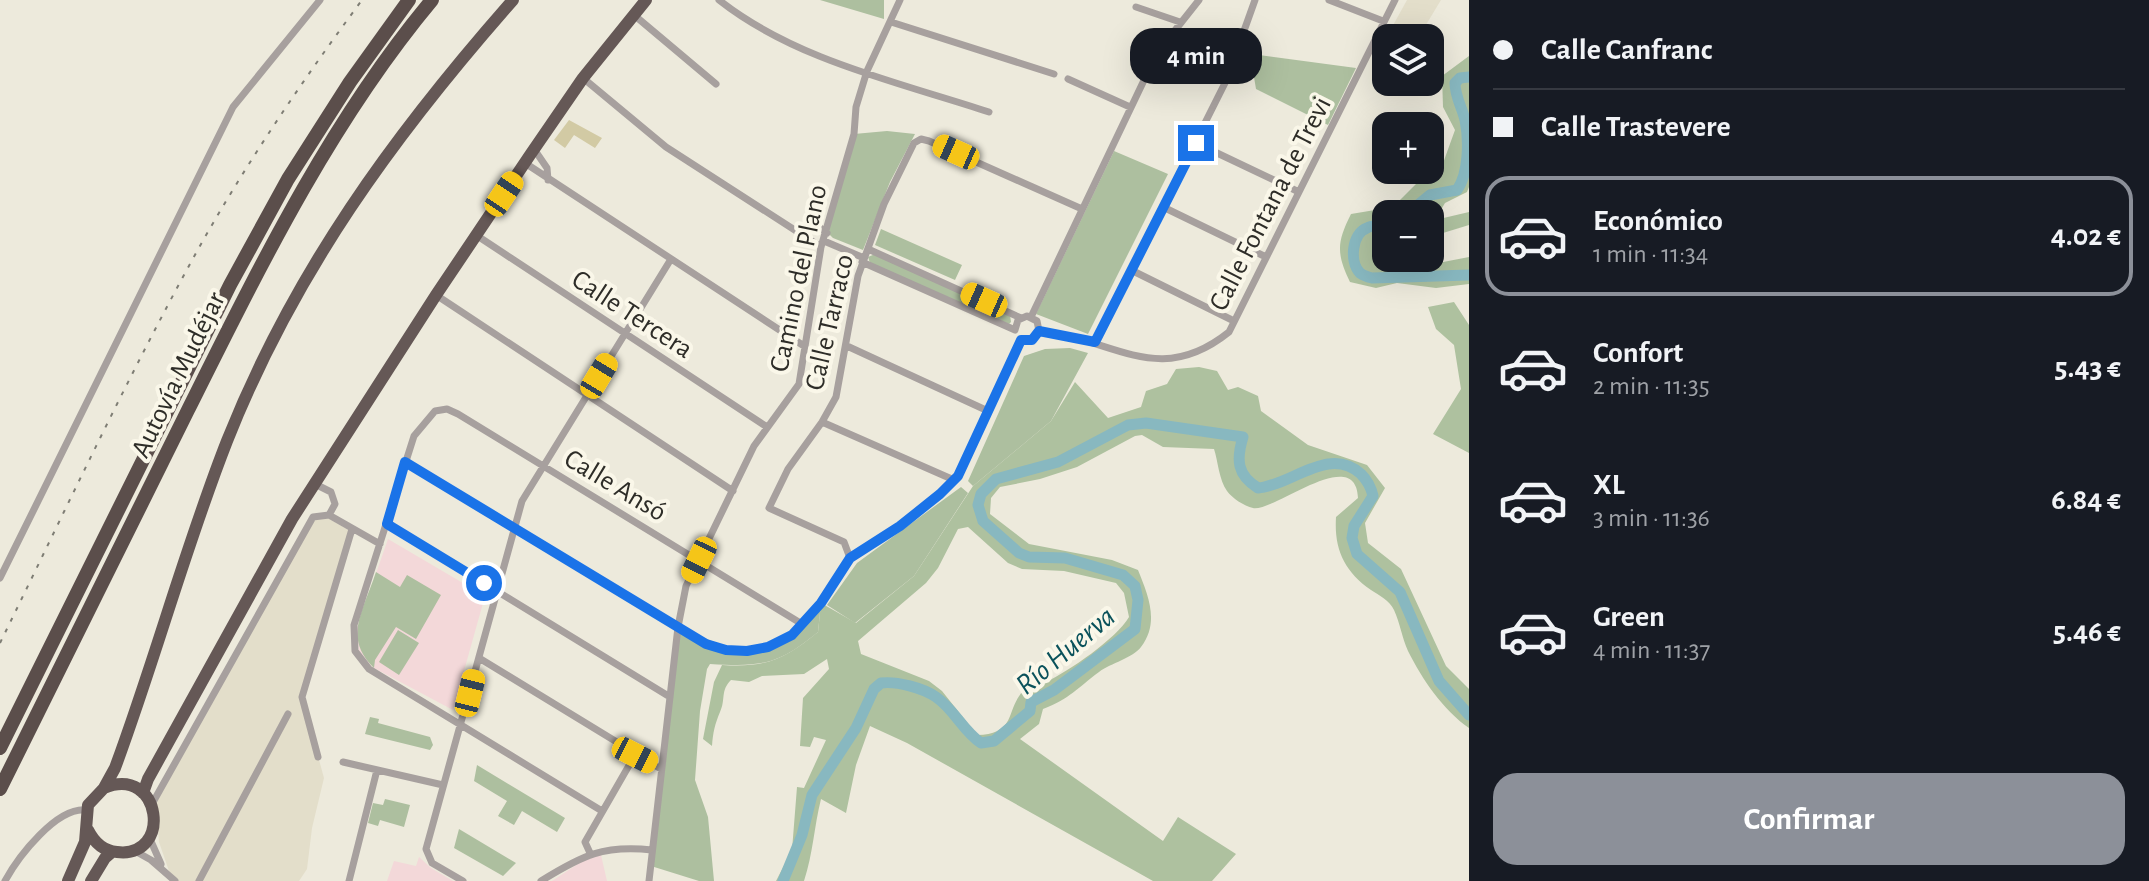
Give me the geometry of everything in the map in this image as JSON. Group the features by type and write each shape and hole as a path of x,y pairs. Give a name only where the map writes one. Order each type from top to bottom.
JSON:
{"highway":[{"name":"Autovía Mudéjar","path":"0,748 230,285 274,205 350,82 409,0"},
{"name":"Autovía Mudéjar","path":"0,789 245,294 296,202 365,91 432,0"},
{"path":"68,881 88,830 87,810 95,795 104,788 129,732 197,521 228,440 285,317 324,248 393,143 451,70 513,0"},
{"path":"143,793 201,683 315,484 534,149 583,78 646,0"},
{"path":"88,830 100,846 112,852 133,851 149,837 154,823 152,804 143,793 128,785 104,788"},
{"path":"91,881 112,852"}],"street":[{"path":"0,578 233,107 320,0"},
{"path":"719,0 746,21 795,48 989,112"},
{"name":"Camino del Plano","path":"649,881 678,627 686,586 767,427 799,384 824,240 854,134 856,107 867,71 900,0"},
{"path":"1031,317 1157,53 1199,0"},
{"path":"1095,342 1226,81 1255,0"},
{"path":"1329,0 1383,21"},
{"name":"Calle Fontana de Trevi","path":"1039,331 1095,342 1143,359 1170,359 1215,343 1229,332 1395,0"},
{"path":"1136,7 1180,22"},
{"path":"634,15 716,84"},
{"path":"891,22 1054,74"},
{"path":"583,78 666,147 802,234 824,240 1015,330 1021,340"},
{"path":"1068,79 1130,107"},
{"name":"Calle Tarraco","path":"844,542 769,508 788,469 836,397 863,260 884,204 917,140 929,141 1082,209"},
{"path":"1196,143 1299,192"},
{"path":"534,149 547,168 548,180"},
{"path":"525,163 536,167 548,180 804,346"},
{"path":"1163,207 1266,257"},
{"path":"802,234 810,220 824,240"},
{"name":"Calle Tercera","path":"476,235 767,427"},
{"path":"868,249 1021,318 1031,317 1037,321 1039,331 1032,340 1021,340"},
{"path":"463,881 432,863 426,854 522,501 671,259"},
{"path":"1131,270 1234,321"},
{"path":"436,295 733,491"},
{"path":"1015,330 1021,318"},
{"path":"602,811 369,669 359,659 353,636 405,462 712,646 747,651 782,641 821,603 850,558 900,526 954,480 1021,340"},
{"path":"847,346 988,411"},
{"name":"Calle Ansó","path":"405,462 408,449 427,417 435,411 447,409 802,624"},
{"path":"822,422 954,480"},
{"path":"315,484 331,492 335,504 329,515"},
{"path":"152,804 313,517 329,515 380,544"},
{"path":"387,524 670,697"},
{"path":"318,757 302,697 352,529"},
{"path":"844,542 862,550"},
{"path":"844,542 850,558"},
{"path":"479,658 661,769"},
{"path":"199,881 288,714"},
{"path":"590,853 585,842 635,755"},
{"path":"343,762 443,785"},
{"path":"349,881 377,770"},
{"path":"5,881 31,844 64,813 74,809 87,810"},
{"path":"149,837 153,852 167,873"},
{"path":"541,881 590,853 611,848 652,850"},
{"path":"133,851 146,856 175,881"}],"shaded area":[{"path":"1407,0 1441,0 1426,24 1394,24"},
{"path":"319,513 354,533 302,698 324,778 312,828 307,869 299,881 179,881 169,871 159,842 155,795 311,515"},
{"path":"388,539 485,596 453,710 374,668 360,655 356,631"},
{"path":"601,855 607,881 552,881 584,860"},
{"path":"419,857 453,881 387,881 394,861 416,866"}],"green space":[{"path":"820,0 884,0 884,19"},
{"path":"1244,53 1356,68 1328,125 1256,89 1254,77 1258,63 1240,61"},
{"path":"1469,56 1469,187 1467,192 1444,205 1444,200 1400,200 1416,184 1444,184 1444,160 1455,130 1443,107 1444,75"},
{"path":"887,131 915,134 890,182 863,250 828,233 854,134"},
{"path":"1114,151 1168,174 1088,334 1036,314"},
{"path":"1372,210 1372,272 1444,272 1444,262 1469,257 1469,284 1436,288 1397,283 1376,288 1350,282 1340,248 1351,214"},
{"path":"1469,212 1469,225 1444,233 1444,218"},
{"path":"881,229 962,265 955,280 875,245"},
{"path":"875,254 1010,315 1011,322 1009,324 870,263 868,257"},
{"path":"1454,302 1469,325 1469,453 1433,434 1461,389 1454,345 1436,329 1428,307"},
{"path":"1070,348 1088,353 1051,421 973,486 968,481 1024,356 1045,349"},
{"path":"1199,367 1217,371 1228,390 1238,387 1258,396 1261,411 1308,445 1367,465 1385,488 1365,523 1368,543 1401,569 1446,666 1469,689 1469,728 1442,703 1420,672 1408,651 1392,607 1354,575 1343,558 1337,539 1336,517 1358,498 1354,483 1344,477 1329,478 1253,508 1238,501 1224,487 1214,449 1163,447 1142,435 1135,436 1077,467 1000,487 991,498 990,514 1029,544 1112,560 1138,570 1150,608 1150,628 1141,647 1099,672 1067,697 1043,709 1039,724 1020,739 1163,841 1178,817 1236,854 1212,881 1153,881 907,743 870,726 856,765 846,813 821,799 804,881 776,881 792,850 797,787 804,788 826,740 814,737 810,747 800,746 803,698 829,669 827,659 804,674 762,676 749,682 731,680 724,692 712,746 703,739 714,682 722,665 763,663 795,649 818,632 821,603 856,623 914,576 973,486 1051,421 1075,382 1108,418 1141,407 1146,391 1167,384 1176,369","holes":["968,527 1008,563 1022,569 1064,571 1116,583 1124,593 1129,617 1114,635 1079,662 1046,682 1023,691 999,731 977,735 942,691 929,681 861,654 858,641 926,583 938,568 958,529"]},
{"path":"961,487 968,493 914,576 855,623 827,605 857,563"},
{"path":"376,572 400,587 407,575 441,595 416,639 396,627 375,660 374,668 364,657 357,634"},
{"path":"821,603 818,632 792,651 768,662 710,664 707,669 700,711 695,780 708,817 714,881 699,881 651,866 678,627 736,651 782,641"},
{"path":"398,630 419,643 399,675 379,662"},
{"path":"370,717 379,719 378,723 430,737 433,745 430,750 365,734"},
{"path":"477,765 565,818 557,832 522,811 514,825 498,816 507,801 474,781"},
{"path":"385,799 410,805 404,827 380,820 378,826 368,823 373,803 383,805"},
{"path":"459,829 516,863 503,876 454,848"}],"building":[{"path":"569,120 602,138 595,148 574,135 565,148 554,140"}],"waterway":[{"name":"Río Huerva","path":"1424,200 1430,195 1457,190 1461,183 1466,166 1467,137 1455,83 1460,78 1469,77"},
{"name":"Río Huerva","path":"1372,227 1362,231 1355,242 1354,262 1362,274 1372,278 1469,275"},
{"name":"Río Huerva","path":"783,881 802,835 812,795 856,728 874,689 881,683 902,684 931,694 981,743 994,741 1030,711 1031,702 1054,690 1135,629 1138,600 1135,586 1123,575 1065,558 1029,557 1019,553 983,521 978,505 981,494 996,479 1058,462 1128,425 1146,423 1243,437 1240,466 1246,478 1258,488 1323,465 1349,466 1361,474 1373,496 1354,526 1352,538 1357,554 1400,592 1439,681 1469,715"}],"railway":[{"path":"0,643 120,398 196,253 275,124 362,0"}],"route":[{"path":"484,583 387,524 405,462 706,644 726,650 759,650 792,635 821,603 850,558 900,526 958,476 1021,340 1032,340 1039,331 1095,342 1196,143"}]}
